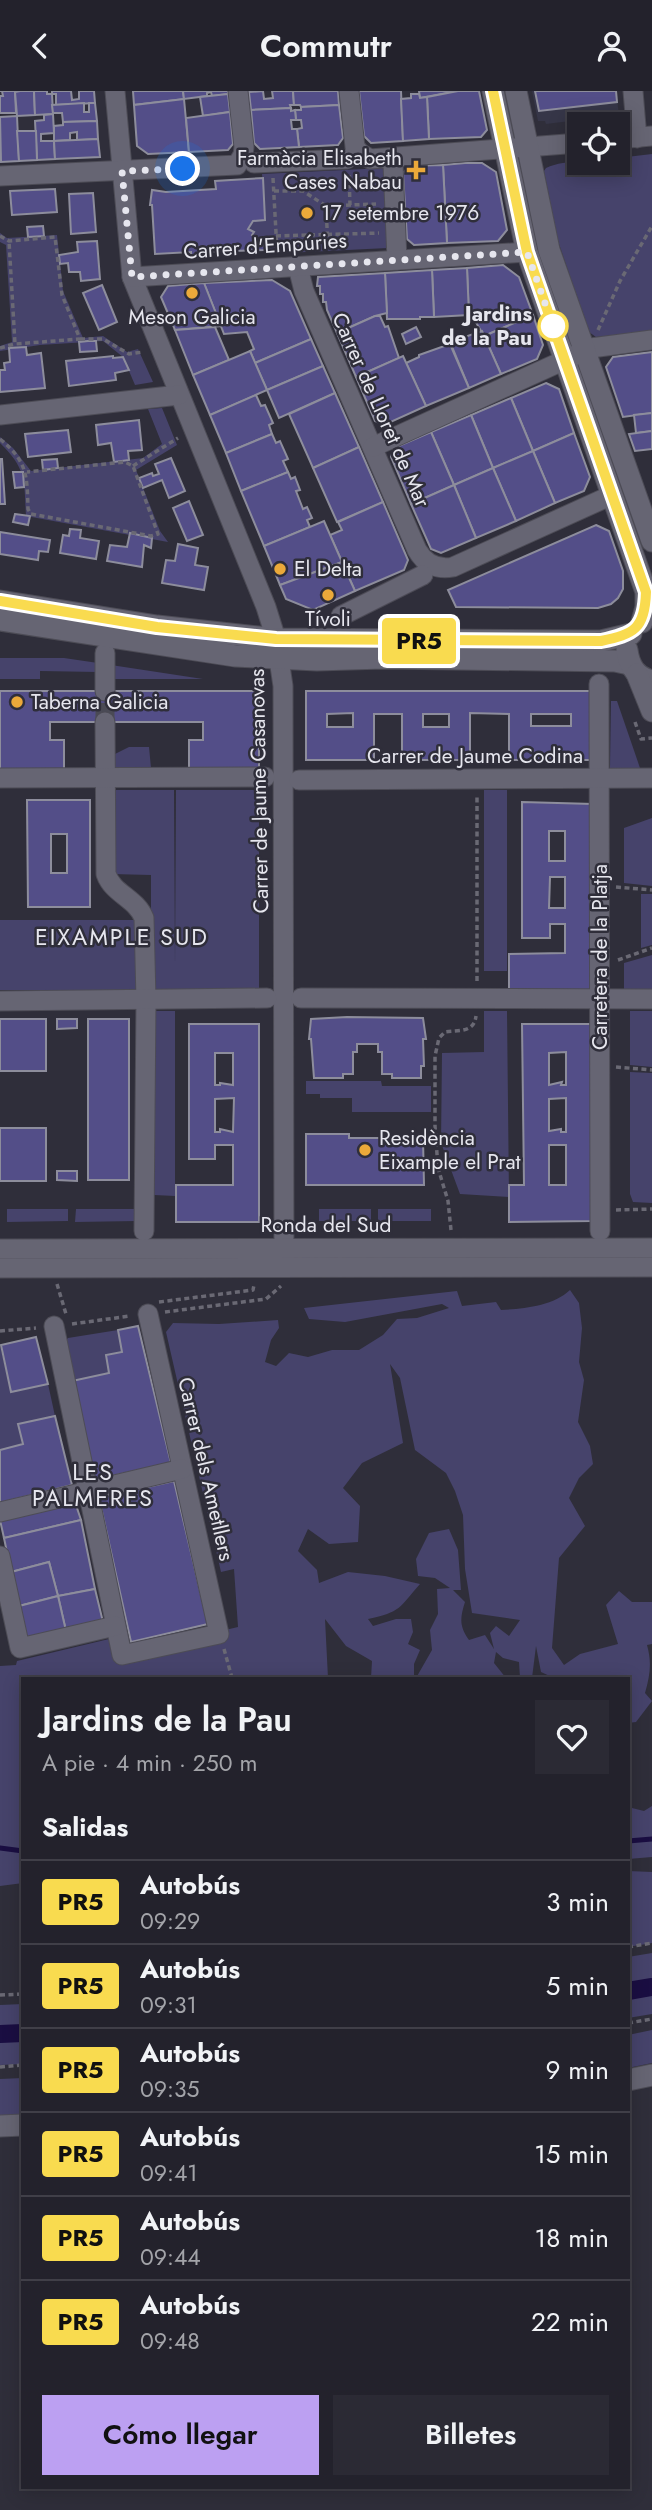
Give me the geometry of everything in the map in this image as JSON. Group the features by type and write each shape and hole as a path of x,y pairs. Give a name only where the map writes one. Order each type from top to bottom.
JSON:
{"main road":[{"path":"494,91 527,252 646,592 646,607 641,625 627,653 640,673 643,714"},
{"path":"516,91 549,250 652,541"},
{"path":"0,601 278,649 615,661 640,673"},
{"path":"0,619 216,654 278,649 601,641 641,625"},
{"path":"630,2080 652,2075"},
{"path":"0,2126 21,2125"}],"street":[{"name":"Carrer de Jaume Casanovas","path":"115,91 132,277 258,587 278,649 283,686 284,1257"},
{"path":"238,91 249,155"},
{"path":"349,91 350,159"},
{"path":"633,91 636,138"},
{"path":"0,176 237,165 243,155 350,159 359,153 370,159 567,144"},
{"path":"393,164 391,207 397,260"},
{"name":"Carrer d'Empúries","path":"132,277 527,252"},
{"name":"Carrer de Lloret de Mar","path":"298,267 304,291 428,570"},
{"path":"373,447 584,351 600,346 652,340"},
{"path":"0,415 179,395"},
{"path":"341,616 428,570 453,567 612,495"},
{"path":"105,653 105,691"},
{"name":"Carretera de la Platja","path":"599,684 600,1231"},
{"path":"105,722 106,874 116,890 133,901 144,918 144,1231"},
{"path":"0,778 265,777"},
{"name":"Carrer de Jaume Codina","path":"299,780 652,778"},
{"path":"301,998 652,999"},
{"path":"0,1001 267,999"},
{"name":"Ronda del Sud","path":"0,1248 652,1268"},
{"name":"Ronda del Sud","path":"0,1268 284,1257 652,1248"},
{"name":"Carrer dels Ametllers","path":"152,1308 182,1469 219,1634"},
{"path":"60,1322 88,1492 122,1655 219,1634"},
{"path":"0,1512 182,1469"},
{"path":"0,1556 20,1648 115,1626"}],"path":[{"path":"350,159 350,205"},
{"path":"273,171 277,256"},
{"path":"274,191 303,191 326,206 391,207"},
{"path":"326,206 328,253"},
{"path":"596,333 620,281 652,226"},
{"path":"276,236 388,233"},
{"path":"0,236 9,240 55,237 62,295 80,339"},
{"path":"9,240 15,344"},
{"path":"0,348 15,344 103,339 128,354 143,352"},
{"path":"0,439 16,455 27,472 28,509 31,514 156,536 159,532 132,466 125,462 27,472"},
{"path":"132,466 178,439"},
{"path":"643,714 641,739 652,738"},
{"path":"451,1230 448,1201 438,1168 435,1056 439,1038 445,1032 467,1030 476,1021 477,780"},
{"path":"600,885 652,890"},
{"path":"600,966 652,948"},
{"path":"600,1065 652,1070"},
{"path":"600,1210 652,1209"},
{"path":"152,1308 266,1299 279,1289 284,1257"},
{"path":"57,1282 60,1322"},
{"path":"0,1331 253,1290 254,1283"},
{"path":"219,1634 232,1677"},
{"path":"630,1947 652,1943"},
{"path":"0,1995 21,1994"},
{"path":"630,2023 652,2019"},
{"path":"0,2067 21,2065"}],"shaded area":[{"path":"532,91 616,91 619,112 567,112 567,121 546,124 545,121 538,121"},
{"name":"Jardins de la Pau","path":"652,154 652,331 596,337 589,332 558,241 544,171 554,165 567,163 567,175 630,175 630,157"},
{"path":"385,168 388,248 265,254 266,247 255,240 248,229 253,221 265,220 262,174"},
{"path":"0,233 7,238 57,235 63,291 83,338 103,336 127,352 138,349 153,382 135,385 123,357 103,341 40,345 0,351 0,346 12,342 6,245 0,242"},
{"path":"162,408 177,445 136,470 160,531 168,542 26,516 20,468 0,443 0,437 13,448 31,471 143,458 162,444 148,409"},
{"path":"0,658 64,658 98,663 98,672 40,671 40,679 0,679"},
{"path":"111,665 203,679 111,679"},
{"path":"611,701 617,701 640,768 610,768"},
{"path":"129,747 149,747 151,768 111,769 111,756"},
{"path":"111,790 174,790 175,966 176,790 259,790 259,990 151,990 151,875 111,874"},
{"path":"484,790 507,790 507,971 484,971"},
{"path":"652,818 652,886 624,883 624,828"},
{"path":"641,894 652,894 652,945 641,948"},
{"path":"0,920 137,920 137,990 0,990"},
{"path":"652,955 652,989 624,989 624,963"},
{"path":"153,1011 175,1011 175,1196 154,1195"},
{"path":"484,1011 507,1011 509,1197 460,1194 441,1143 442,1053 484,1052"},
{"path":"630,1011 652,1011 652,1067 630,1065"},
{"path":"630,1072 652,1073 652,1203 633,1202 630,1194"},
{"path":"306,1081 381,1081 382,1086 431,1086 431,1112 352,1112 352,1098 320,1098 320,1094 306,1094"},
{"path":"7,1209 68,1209 68,1221 7,1222"},
{"path":"76,1209 137,1209 137,1221 75,1222"},
{"path":"319,1209 371,1209 371,1221 319,1221"},
{"path":"378,1209 431,1209 431,1221 378,1221"},
{"path":"570,1290 579,1303 582,1328 579,1362 584,1380 578,1422 590,1446 593,1464 579,1478 569,1498 585,1526 559,1558 552,1648 564,1665 580,1654 618,1644 606,1605 619,1591 632,1602 652,1602 652,1644 647,1645 650,1669 645,1693 652,1701 636,1722 630,1723 630,1677 552,1677 541,1672 536,1646 532,1677 520,1677 519,1662 503,1658 496,1652 494,1663 505,1677 417,1677 432,1650 430,1630 438,1614 437,1589 450,1588 435,1578 418,1576 416,1559 429,1533 449,1529 458,1550 461,1590 453,1590 465,1602 461,1622 469,1640 485,1635 494,1649 490,1633 496,1626 509,1636 520,1620 472,1613 465,1569 463,1515 446,1473 415,1450 400,1378 390,1364 403,1443 362,1463 343,1488 360,1506 358,1542 329,1544 308,1529 298,1551 317,1570 319,1583 348,1572 385,1576 420,1584 398,1608 368,1619 373,1626 396,1619 411,1619 413,1632 408,1644 420,1650 414,1664 414,1677 371,1677 372,1661 346,1646 325,1619 328,1677 21,1677 21,1883 0,1886 0,1666 16,1665 17,1661 109,1639 114,1656 238,1627 234,1569 221,1572 166,1332 173,1323 219,1324 278,1320 279,1328 271,1340 265,1362 276,1366 289,1353 308,1357 332,1350 359,1350 383,1335 397,1319 417,1318 449,1308 442,1304 345,1322 309,1319 304,1308 457,1291 462,1306 496,1302 501,1310 510,1310 546,1303"},
{"path":"118,1330 122,1352 106,1355 109,1373 72,1381 65,1342 68,1338"},
{"path":"0,1345 11,1392 48,1384 55,1416 18,1424 23,1444 0,1450"},
{"path":"652,1806 652,1857 630,1859 630,1808 644,1811"},
{"path":"630,1871 652,1872 652,1943 630,1947"},
{"path":"652,1953 652,2014 630,2018 630,1957"},
{"path":"21,2004 21,2064 0,2065 0,2005"},
{"path":"652,2030 652,2063 630,2068 630,2035"},
{"path":"21,2078 21,2115 0,2116 0,2079"}],"building":[{"path":"2,91 15,91 16,113 0,113"},
{"path":"34,91 35,115 17,116 15,92"},
{"path":"34,91 47,91 47,94 52,94 53,114 35,115"},
{"path":"52,91 71,91 72,100 79,99 79,91 94,91 95,103 56,105 56,94 52,94"},
{"path":"133,91 183,91 184,99 134,105"},
{"path":"183,91 228,91 228,94 212,96 211,92 207,93 207,96 184,99"},
{"path":"263,91 264,99 273,98 272,91 293,91 294,105 290,105 291,108 251,110 249,92"},
{"path":"293,91 338,91 339,105 294,105"},
{"path":"359,91 401,91 403,141 371,143 364,136"},
{"path":"419,91 458,91 420,98"},
{"path":"458,91 479,91 487,130 481,137 429,139 427,97"},
{"path":"535,91 616,91 617,102 539,111"},
{"path":"228,94 230,112 203,116 200,97"},
{"path":"411,94 419,94 420,98 427,97 429,139 403,141 401,99 411,98"},
{"path":"184,99 189,152 148,154 137,146 134,105"},
{"path":"84,103 84,112 89,112 89,103 95,103 97,121 63,122 62,113 53,113 52,105"},
{"path":"339,105 343,138 338,145 299,147 297,129 302,128 301,120 296,120 295,110 301,110 301,107"},
{"path":"291,108 291,111 295,110 296,120 291,120 292,129 297,129 299,147 260,149 254,143 251,110"},
{"path":"230,112 233,144 228,150 189,152 186,118"},
{"path":"53,114 54,133 41,134 41,141 54,141 55,159 37,160 35,121 44,120 44,115"},
{"path":"17,116 19,161 1,162 0,117"},
{"path":"97,121 98,139 77,140 77,132 70,133 70,140 54,141 54,126 63,125 63,122"},
{"path":"17,131 36,131 37,160 19,161"},
{"path":"98,139 100,157 55,159 54,141"},
{"path":"482,163 496,172 507,230 498,241 447,243 443,165"},
{"path":"443,165 447,243 414,245 407,239 403,173 409,166"},
{"path":"263,178 265,220 253,221 248,229 254,232 252,235 255,240 266,247 265,250 202,252 202,257 191,258 191,252 155,254 150,205 152,190 166,192 216,189 215,181"},
{"path":"55,189 57,212 12,215 10,191"},
{"path":"93,193 96,232 71,234 69,194"},
{"path":"43,226 44,236 28,237 27,227"},
{"path":"97,241 100,279 81,281 80,272 69,272 68,263 60,264 59,255 78,252 77,242"},
{"path":"503,265 519,277 533,315 484,336 474,319 469,317 467,268"},
{"path":"467,268 469,315 434,317 432,270"},
{"path":"432,270 434,317 387,319 385,273"},
{"path":"385,273 387,313 337,333 326,302 323,302 323,294 320,294 320,286 317,286 318,277"},
{"path":"272,280 290,291 311,339 255,363 250,351 254,349 247,332 224,334 204,283"},
{"path":"204,283 221,326 175,330 161,297 168,286"},
{"path":"102,285 117,322 99,330 83,293"},
{"path":"533,315 543,345 537,359 501,374 484,336"},
{"path":"380,316 385,327 388,326 399,358 356,377 337,333"},
{"path":"215,327 229,360 193,375 175,330"},
{"path":"416,327 421,337 406,344 402,334"},
{"path":"482,331 501,374 469,388 450,342"},
{"path":"311,339 323,366 267,390 255,363"},
{"path":"96,341 97,351 80,352 79,342"},
{"path":"450,344 469,388 426,406 406,363 419,355"},
{"path":"26,347 27,355 41,353 45,388 0,392 0,370 5,370 4,363 10,362 9,348"},
{"path":"250,351 267,390 210,415 193,375"},
{"path":"652,352 652,413 623,417 606,367 613,357"},
{"path":"403,356 426,406 384,425 375,421 356,377"},
{"path":"123,357 129,370 115,373 116,380 69,386 66,361"},
{"path":"323,366 335,393 279,418 267,390"},
{"path":"546,383 559,389 574,433 533,451 511,398"},
{"path":"335,393 359,447 313,468 289,414"},
{"path":"256,395 261,406 265,405 273,423 269,425 272,434 226,453 210,415"},
{"path":"511,398 533,451 493,468 471,415"},
{"path":"652,413 652,431 636,433 634,415"},
{"path":"471,415 493,468 454,485 431,432"},
{"path":"139,420 142,450 128,451 129,460 114,462 111,443 98,445 96,425"},
{"path":"68,430 71,452 28,457 25,434"},
{"path":"652,431 652,449 635,451 629,434"},
{"path":"431,432 454,485 411,504 391,457 394,448"},
{"path":"574,433 590,477 584,491 555,503 533,451"},
{"path":"272,434 276,443 280,441 288,459 283,461 288,472 241,491 226,453"},
{"path":"359,447 383,502 337,522 313,468"},
{"path":"533,451 555,503 516,521 493,468"},
{"path":"171,458 185,491 169,498 162,480 143,488 139,478 152,473 153,476 159,474 155,464"},
{"path":"2,459 5,504 0,504"},
{"path":"57,459 58,468 43,470 42,460"},
{"path":"493,468 516,521 476,538 454,485"},
{"path":"13,472 23,472 24,487 15,488"},
{"path":"288,472 291,479 295,477 300,490 296,491 303,509 307,507 312,518 307,520 310,527 264,546 241,491"},
{"path":"454,485 476,538 441,553 431,549 411,504"},
{"path":"189,501 203,535 187,541 173,508"},
{"path":"383,502 408,560 404,570 355,591 330,535 342,530 338,522"},
{"path":"15,514 30,516 28,525 13,522"},
{"path":"324,521 342,562 280,585 264,546"},
{"path":"596,525 609,531 623,571 623,589 611,604 598,608 456,607 448,590"},
{"path":"70,529 81,530 80,538 99,541 96,559 60,553 63,535 69,536"},
{"path":"0,532 50,540 48,552 39,551 38,560 0,554"},
{"path":"130,533 152,538 151,548 144,545 142,567 107,561 110,545 127,547"},
{"path":"178,544 198,548 195,565 208,567 204,590 162,583 166,560 175,561"},
{"path":"342,562 355,591 313,610 286,599 280,585"},
{"path":"0,691 259,691 259,769 189,769 189,740 203,740 203,722 50,722 50,740 64,740 64,769 0,769"},
{"path":"306,691 592,691 592,760 509,760 509,714 470,713 470,760 402,760 402,714 374,714 374,760 306,760","holes":["353,713 353,727 327,727 327,714","423,714 449,714 449,727 423,727","531,714 571,714 571,726 531,726"]},
{"path":"27,800 90,800 90,907 28,907","holes":["51,834 67,834 67,873 51,873"]},
{"path":"522,802 593,804 593,990 509,990 509,954 565,953 565,924 550,924 550,938 522,938","holes":["549,831 565,831 565,861 549,861","550,877 565,877 565,908 549,908"]},
{"path":"423,1018 426,1039 423,1039 424,1066 421,1066 421,1078 392,1078 392,1074 382,1074 382,1052 378,1052 378,1044 357,1044 357,1052 353,1052 353,1074 343,1074 343,1078 314,1078 309,1039 311,1019"},
{"path":"0,1019 46,1019 46,1071 0,1071"},
{"path":"57,1019 77,1019 77,1028 57,1029"},
{"path":"88,1019 129,1019 129,1180 88,1180"},
{"path":"189,1024 259,1024 259,1222 176,1222 176,1185 233,1185 233,1145 215,1145 215,1159 189,1159","holes":["215,1053 233,1053 233,1085 215,1085","234,1098 233,1132 220,1129 220,1132 215,1132 215,1099"]},
{"path":"522,1024 592,1024 593,1221 509,1222 509,1185 524,1185","holes":["566,1052 566,1085 561,1085 562,1082 549,1085 549,1053","566,1098 566,1132 561,1132 561,1129 549,1131 549,1099","549,1145 566,1145 566,1185 549,1185"]},
{"path":"0,1128 46,1128 46,1181 0,1181"},
{"name":"Residència Eixample el Prat","path":"306,1134 349,1134 349,1138 423,1138 424,1185 306,1185"},
{"path":"57,1171 77,1171 77,1181 57,1180"},
{"path":"138,1326 171,1463 95,1480 72,1381 109,1373 106,1355 122,1352 118,1330"},
{"path":"36,1337 48,1384 11,1392 1,1345"},
{"path":"55,1416 72,1485 0,1503 0,1450 23,1444 18,1424"},
{"path":"174,1481 208,1624 131,1642 99,1498"},
{"path":"75,1502 81,1520 4,1538 0,1520"},
{"path":"81,1520 95,1589 58,1596 49,1562 11,1572 4,1538"},
{"path":"49,1562 58,1596 19,1606 11,1572"},
{"path":"95,1589 103,1622 66,1631 58,1596"},
{"path":"58,1596 66,1631 27,1639 19,1606"}],"waterway":[{"path":"630,1841 652,1839"},
{"path":"0,1848 21,1851"},
{"path":"630,1991 652,1987"},
{"path":"0,2034 21,2033"}],"tunnel":[{"path":"105,691 105,722"}],"bus line":[{"name":"PR5","path":"0,601 157,627 276,639 601,641 631,634 642,622 646,592 527,252 493,91"}],"place":[{"name":"Farmàcia Elisabeth Cases Nabau","path":"416,170"},
{"name":"17 setembre 1976","path":"307,213"},
{"name":"Meson Galicia","path":"192,293"},
{"name":"Jardins de la Pau","path":"553,326"},
{"name":"El Delta","path":"280,569"},
{"name":"Tívoli","path":"328,595"},
{"name":"Taberna Galicia","path":"17,702"},
{"name":"Residència Eixample el Prat","path":"365,1150"}],"district":[{"name":"EIXAMPLE SUD","path":"122,937"},
{"name":"LES PALMERES","path":"93,1485"}],"route":[{"path":"183,169 122,171 132,277 527,252 553,326"}]}
